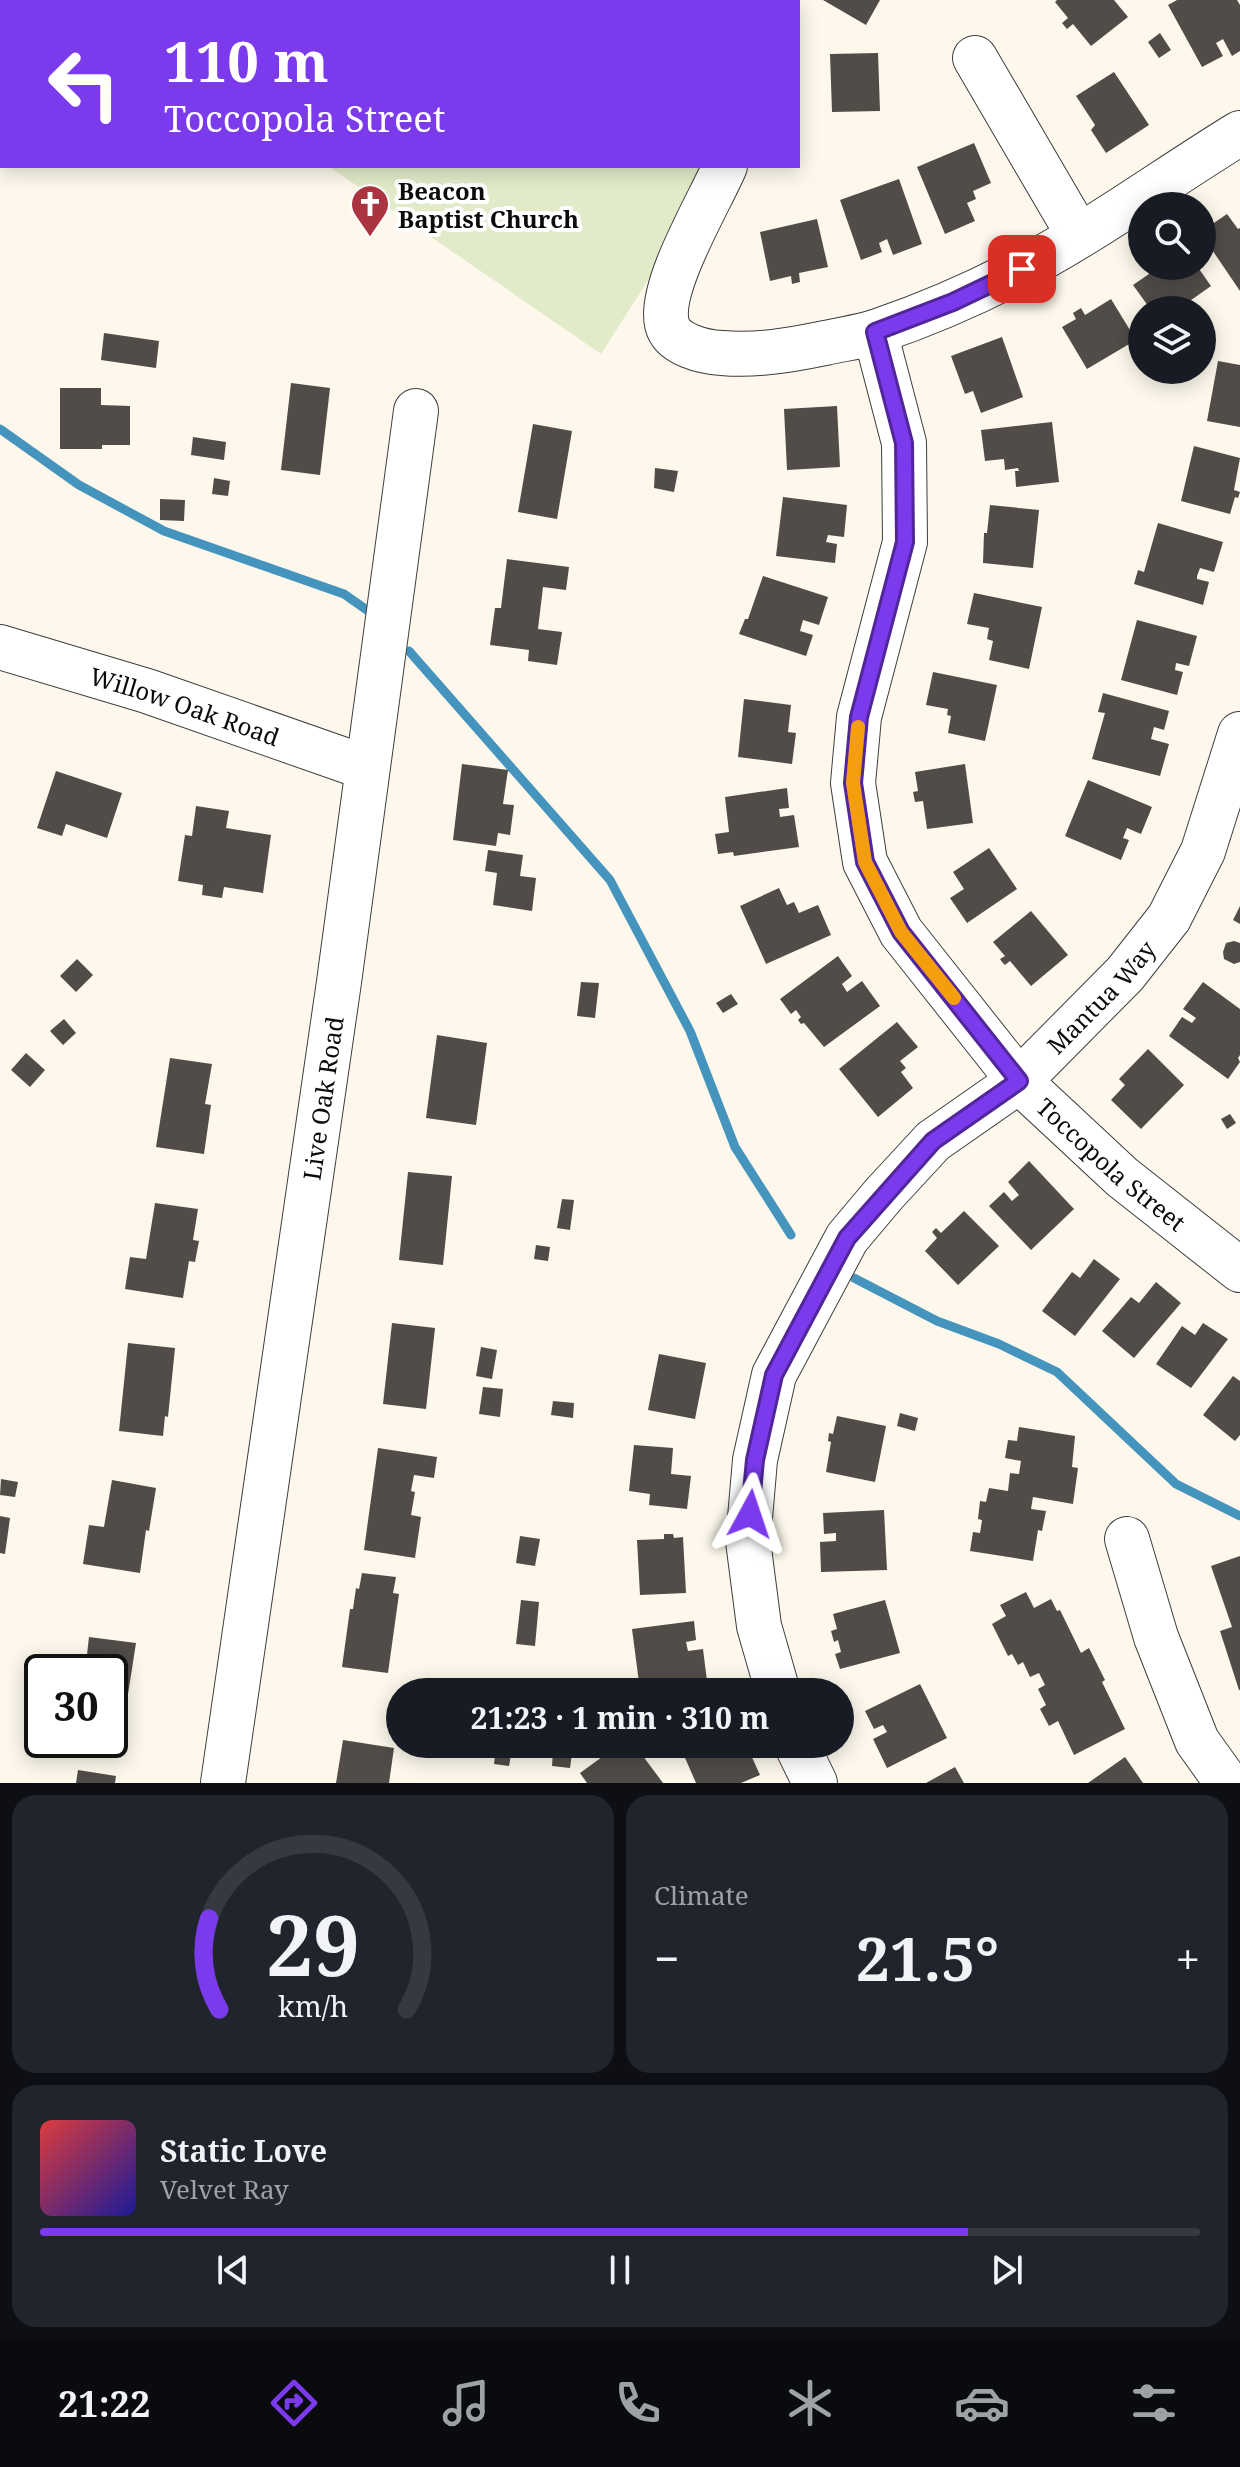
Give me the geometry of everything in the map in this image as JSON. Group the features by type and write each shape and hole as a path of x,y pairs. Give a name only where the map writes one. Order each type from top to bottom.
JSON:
{"street":[{"path":"975,58 1079,236"},
{"path":"724,168 672,278 665,305 667,327 680,342 705,352 782,352 875,332 953,302 1022,269 1079,236 1240,133"},
{"name":"Toccopola Street","path":"875,332 904,443 905,542 859,717 853,783 865,862 901,932 1019,1081 1122,1177 1240,1270"},
{"name":"Live Oak Road","path":"223,1783 339,982 416,411"},
{"name":"Willow Oak Road","path":"0,647 147,691 367,768"},
{"name":"Mantua Way","path":"774,1678 759,1626 748,1541 755,1460 774,1375 847,1238 933,1141 1019,1081 1125,974 1169,918 1233,785 1240,734"},
{"path":"1127,1539 1156,1637 1197,1741 1228,1783 1240,1774"},
{"path":"803,1758 815,1783"}],"green space":[{"path":"331,168 704,168 682,227 601,354"}],"building":[{"path":"823,0 880,0 866,25"},
{"path":"1114,0 1128,17 1091,46 1073,24 1067,29 1062,23 1068,18 1055,2"},
{"path":"1177,0 1237,0 1240,5 1240,51 1232,56 1223,39 1216,43 1223,56 1202,67 1168,5"},
{"path":"1160,33 1171,50 1159,58 1148,42"},
{"path":"878,53 880,111 832,112 830,54"},
{"path":"1114,72 1149,125 1106,153 1091,130 1095,125 1076,96"},
{"path":"974,143 991,183 973,191 976,199 967,203 975,221 945,234 917,167"},
{"path":"899,179 922,244 893,255 887,239 879,243 882,252 861,260 840,200"},
{"path":"1227,214 1240,228 1240,291 1216,256 1216,221"},
{"path":"817,219 828,267 799,273 800,282 792,284 791,276 770,281 760,232"},
{"path":"1140,280 1207,280 1211,286 1197,296 1141,296 1133,285"},
{"path":"1111,299 1128,327 1128,345 1087,369 1062,327 1076,319 1073,313 1081,308 1085,315"},
{"path":"104,333 159,341 156,368 101,360"},
{"path":"1002,337 1023,397 981,413 973,391 965,394 951,356"},
{"path":"1218,361 1240,365 1240,427 1207,421"},
{"path":"291,383 330,388 320,475 281,470"},
{"path":"60,388 101,388 101,405 130,406 130,445 60,449"},
{"path":"837,406 840,467 787,470 784,409"},
{"path":"1052,422 1059,482 1016,487 1015,471 1019,471 1018,468 1005,470 1004,459 985,461 981,430"},
{"path":"533,424 572,431 557,519 518,512"},
{"path":"193,437 226,442 224,460 191,455"},
{"path":"1194,446 1240,458 1234,490 1240,492 1238,498 1235,497 1230,514 1181,501"},
{"path":"655,468 678,471 674,492 654,488"},
{"path":"214,478 230,481 228,496 212,494"},
{"path":"783,497 847,505 844,537 828,535 826,542 837,544 835,563 776,556"},
{"path":"160,499 185,500 184,521 160,520"},
{"path":"990,505 1039,510 1033,568 983,563 984,533 987,533"},
{"path":"1158,523 1223,542 1214,572 1200,568 1197,576 1197,579 1209,582 1203,605 1134,584 1138,570 1144,572"},
{"path":"507,559 569,567 566,590 543,587 538,629 562,632 557,665 528,661 529,650 490,645 495,608 501,608"},
{"path":"763,576 828,597 819,625 803,620 800,631 813,635 806,656 739,634 745,619 748,619"},
{"path":"974,593 1042,607 1029,669 989,660 993,641 987,639 989,628 967,624"},
{"path":"1137,620 1197,636 1189,666 1176,663 1175,670 1183,672 1177,695 1121,680"},
{"path":"933,672 997,685 985,741 948,733 951,716 947,715 948,709 926,705"},
{"path":"1103,693 1169,711 1164,730 1154,727 1151,739 1169,744 1160,776 1092,759 1105,713 1098,712"},
{"path":"744,699 791,705 788,732 796,733 792,764 738,757"},
{"path":"462,764 508,770 503,804 514,805 510,835 498,833 496,846 453,840"},
{"path":"965,764 973,823 927,829 923,801 915,802 913,792 918,791 915,772"},
{"path":"56,771 122,793 107,838 66,824 62,836 37,828"},
{"path":"1088,780 1152,807 1141,834 1127,828 1123,838 1129,840 1121,860 1065,836"},
{"path":"787,788 789,808 779,809 780,817 794,815 799,847 734,856 733,852 718,854 715,834 729,832 725,797"},
{"path":"196,806 229,811 226,828 271,835 263,893 224,887 222,898 202,895 203,885 178,881 185,835 192,836"},
{"path":"989,848 1017,889 967,923 950,898 964,889 953,872"},
{"path":"488,850 523,855 520,876 536,878 532,911 493,905 497,873 485,871"},
{"path":"779,888 787,905 794,902 799,913 818,905 831,935 766,964 740,906"},
{"path":"1240,906 1240,924 1233,920"},
{"path":"1031,911 1068,955 1031,986 1010,961 1005,965 1002,962 1000,959 1005,956 993,942"},
{"path":"1226,943 1240,943 1240,962 1234,964 1224,959 1223,952"},
{"path":"838,956 852,976 842,984 847,992 862,981 880,1006 824,1047 804,1023 801,1024 796,1010 791,1014 780,999"},
{"path":"77,959 93,975 76,992 60,976"},
{"path":"581,982 599,983 595,1018 577,1016"},
{"path":"1203,982 1240,1009 1240,1062 1228,1079 1169,1036 1182,1017 1192,1023 1196,1018 1183,1009"},
{"path":"731,994 738,1004 723,1013 716,1003"},
{"path":"64,1019 76,1033 63,1045 50,1031"},
{"path":"897,1022 918,1047 900,1061 906,1068 901,1072 913,1088 878,1117 839,1069"},
{"path":"437,1035 487,1043 476,1125 426,1118"},
{"path":"1148,1049 1184,1085 1141,1129 1111,1100 1125,1085 1119,1079"},
{"path":"26,1053 45,1070 30,1087 11,1070"},
{"path":"170,1058 212,1064 205,1104 211,1105 204,1154 156,1147"},
{"path":"1230,1114 1236,1123 1227,1129 1221,1119"},
{"path":"1029,1161 1074,1209 1031,1250 989,1206 1004,1192 1012,1201 1019,1195 1008,1182"},
{"path":"408,1172 452,1176 443,1265 399,1260"},
{"path":"562,1199 574,1200 570,1230 557,1228"},
{"path":"155,1203 198,1209 193,1240 199,1241 195,1262 189,1261 183,1298 125,1289 130,1257 146,1259"},
{"path":"964,1211 999,1246 958,1285 925,1251 937,1238 932,1232 936,1228 941,1233"},
{"path":"536,1245 550,1247 548,1261 534,1259"},
{"path":"1094,1259 1120,1279 1075,1336 1042,1311 1072,1272 1080,1278"},
{"path":"1156,1282 1181,1303 1134,1358 1102,1331 1131,1297 1139,1303"},
{"path":"392,1323 435,1328 426,1409 383,1404"},
{"path":"1203,1323 1228,1339 1191,1388 1156,1364 1182,1326 1195,1335"},
{"path":"128,1343 175,1348 163,1436 119,1431"},
{"path":"481,1347 497,1350 492,1379 476,1376"},
{"path":"659,1354 706,1363 695,1419 648,1410"},
{"path":"1233,1376 1240,1381 1240,1435 1235,1441 1203,1415"},
{"path":"483,1387 503,1389 500,1417 479,1414"},
{"path":"553,1401 574,1403 573,1418 551,1415"},
{"path":"900,1413 918,1418 915,1431 897,1426"},
{"path":"837,1416 886,1426 875,1482 826,1472 831,1442 828,1441 829,1433 833,1434"},
{"path":"1019,1427 1075,1436 1072,1467 1078,1468 1073,1504 1033,1497 1031,1509 1046,1511 1042,1531 1038,1530 1033,1561 970,1551 973,1532 980,1533 980,1501 986,1502 989,1488 1008,1491 1010,1473 1019,1474 1021,1461 1005,1458 1008,1440 1017,1441"},
{"path":"634,1445 673,1448 671,1474 691,1476 687,1509 649,1505 650,1494 629,1491"},
{"path":"378,1448 437,1457 434,1478 414,1475 411,1515 421,1517 415,1558 364,1550"},
{"path":"1,1479 18,1482 15,1497 0,1495"},
{"path":"112,1480 156,1488 140,1573 83,1564 89,1525 104,1527"},
{"path":"884,1510 887,1570 821,1572 820,1542 836,1541 836,1533 824,1534 823,1513"},
{"path":"0,1516 10,1518 5,1554 0,1553"},
{"path":"664,1534 683,1537 686,1593 640,1595 637,1540 664,1539"},
{"path":"520,1536 540,1539 535,1566 516,1563"},
{"path":"1240,1556 1239,1690 1220,1631 1232,1627 1211,1566"},
{"path":"362,1573 396,1577 393,1593 399,1594 388,1673 342,1667 350,1609 353,1609"},
{"path":"1026,1592 1034,1608 1051,1599 1057,1611 1060,1610 1081,1653 1089,1648 1125,1729 1074,1755 1058,1721 1049,1726 1040,1709 1046,1705 1038,1689 1045,1685 1039,1673 1030,1677 1023,1662 1018,1665 1012,1654 1008,1656 992,1624 1006,1616 1000,1605"},
{"path":"521,1600 539,1602 535,1646 516,1644"},
{"path":"885,1600 900,1653 840,1669 835,1654 841,1652 838,1640 834,1642 831,1631 837,1629 833,1614"},
{"path":"694,1621 696,1640 686,1642 688,1651 703,1649 707,1678 638,1678 632,1629"},
{"path":"89,1637 136,1643 128,1694 128,1654 87,1654"},
{"path":"920,1684 947,1738 887,1768 873,1739 887,1732 883,1725 874,1729 865,1711"},
{"path":"343,1740 386,1747 386,1758 393,1758 389,1783 336,1783"},
{"path":"1125,1757 1143,1783 1088,1783"},
{"path":"495,1758 510,1758 509,1766 494,1764"},
{"path":"553,1758 571,1758 570,1768 552,1766"},
{"path":"601,1758 644,1758 663,1783 587,1783 580,1773"},
{"path":"685,1758 752,1758 760,1775 741,1783 696,1783"},
{"path":"955,1767 964,1783 926,1783"},
{"path":"78,1770 116,1776 115,1783 76,1783"}],"waterway":[{"path":"0,429 79,485 164,531 344,594 374,615"},
{"path":"409,651 610,880 690,1031 735,1147 791,1235"},
{"path":"854,1278 937,1321 999,1344 1057,1372 1176,1484 1240,1516"}],"slow traffic":[{"path":"858,727 853,783 865,862 901,932 954,998"}],"place":[{"name":"Beacon Baptist Church","path":"370,238"}],"route":[{"path":"750,1514 755,1460 774,1375 847,1238 933,1141 1019,1081 901,932 865,862 853,783 859,717 905,542 904,443 875,332 953,302 1022,269"}]}
